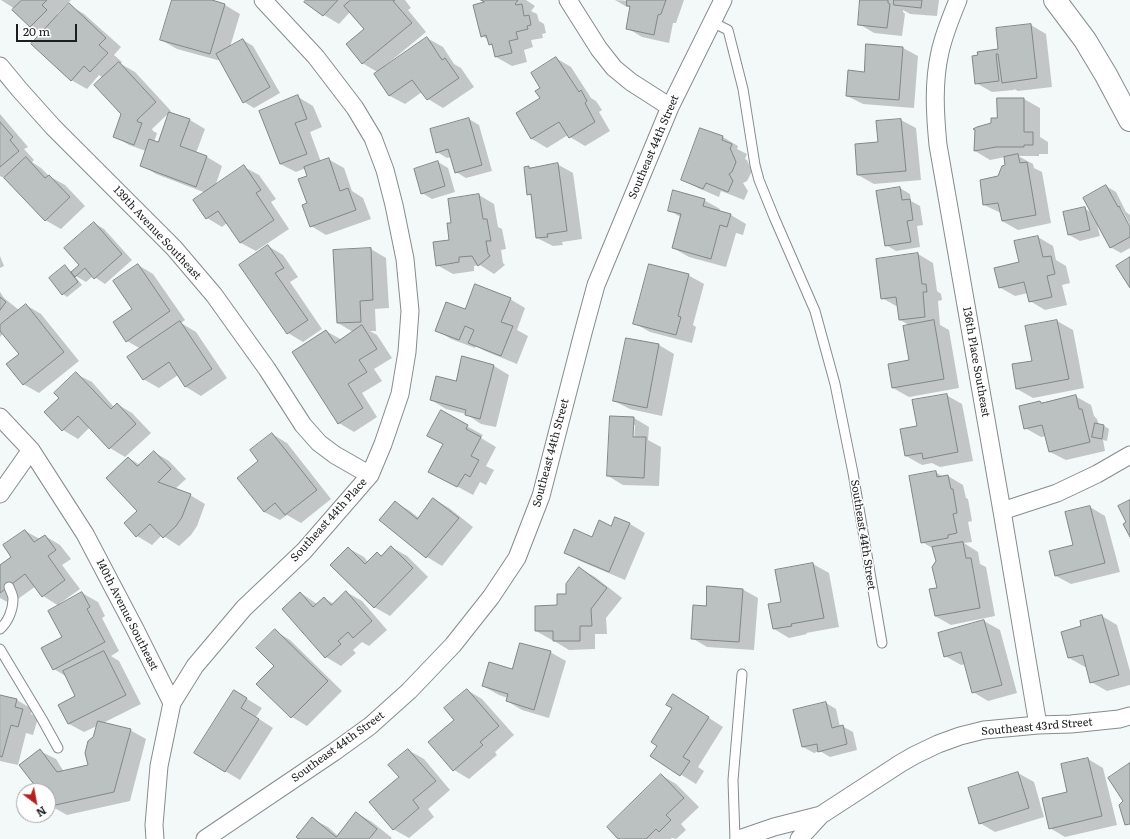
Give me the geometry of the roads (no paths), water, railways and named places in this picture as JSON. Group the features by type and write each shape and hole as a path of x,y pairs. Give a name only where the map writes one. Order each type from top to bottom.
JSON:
{"street":[{"name":"Southeast 44th Place","path":"172,703 196,666 244,608 304,551 370,475 384,444 400,394 407,352 410,310 405,259 385,170 373,138 355,108 316,57 263,0"},
{"name":"Southeast 44th Street","path":"205,839 334,752 370,726 404,696 453,645 491,597 517,558 540,496 596,285 670,107 723,0"},
{"name":"136th Place Southeast","path":"958,0 940,53 936,81 935,115 938,145 1038,725"},
{"path":"1055,0 1085,40 1130,120"},
{"path":"570,1 599,49 614,68 631,82 670,107"},
{"name":"139th Avenue Southeast","path":"0,66 53,127 174,248 214,296 267,369 303,425 319,443 334,455 370,475"},
{"name":"140th Avenue Southeast","path":"0,417 31,450 85,534 172,703"},
{"path":"0,494 31,450"},
{"path":"1002,511 1057,493 1097,474 1130,455"},
{"path":"155,839 154,825 159,766 172,703"},
{"name":"Southeast 43rd Street","path":"799,839 821,815 901,763 938,744 960,736 984,730 1038,725 1072,724 1119,719 1130,716"},
{"name":"Southeast 43rd Street","path":"739,839 774,827 821,815"}],"lane":[{"name":"Southeast 44th Street","path":"712,22 728,30 742,89 759,180 815,311 835,384 853,473 882,643"},
{"path":"0,629 11,612 13,598 9,587"},
{"path":"0,650 58,748"},
{"path":"735,839 733,780 742,674"}]}
